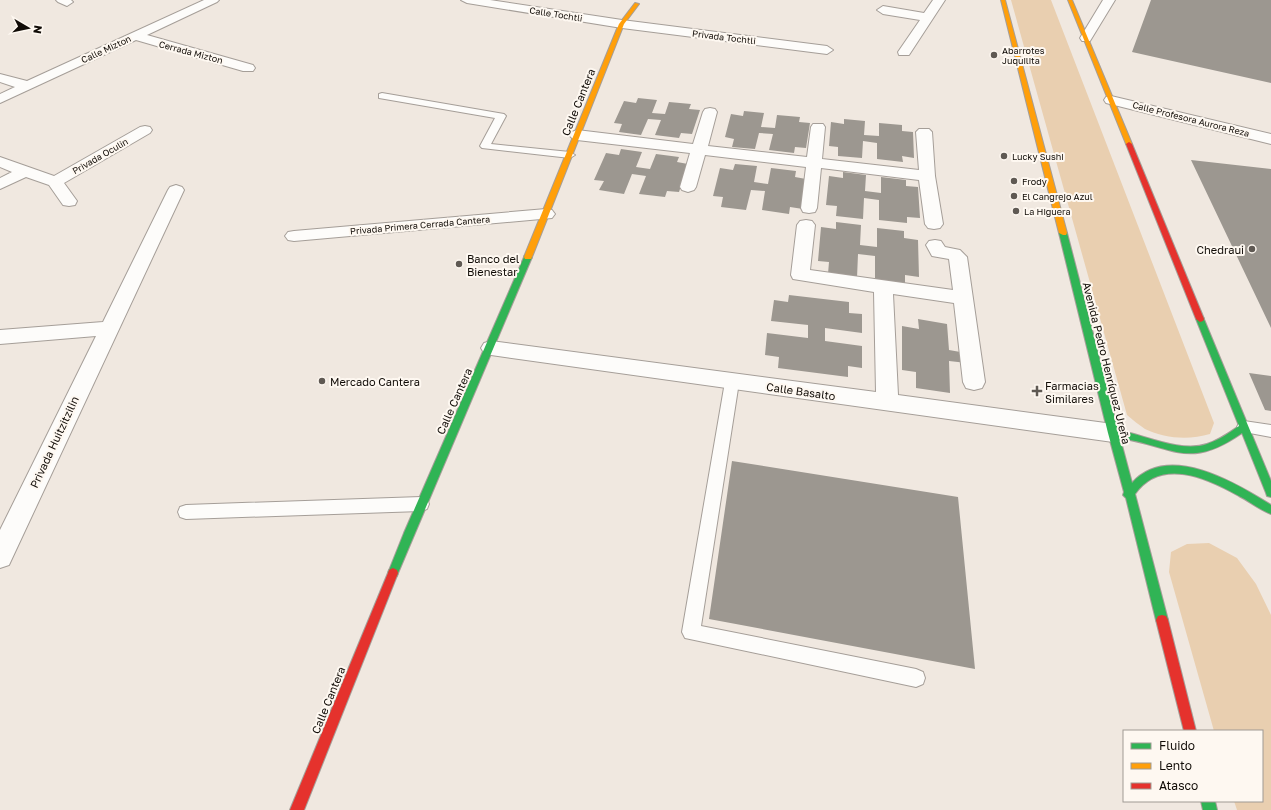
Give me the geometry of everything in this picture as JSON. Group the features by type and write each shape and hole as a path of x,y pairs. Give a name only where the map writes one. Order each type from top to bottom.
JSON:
{"main road":[{"name":"Avenida Pedro Henríquez Ureña","path":"1003,0 1128,495 1190,730"},
{"path":"1070,0 1271,493"},
{"name":"Calle Cantera","path":"297,810 421,504 491,348 622,24 637,4"},
{"path":"1113,433 1128,434 1177,450 1194,451 1210,449 1222,444 1244,427"},
{"path":"1128,495 1134,485 1142,477 1153,472 1167,469 1183,470 1218,480 1271,510"}],"street":[{"name":"Calle Mizton","path":"0,98 213,0"},
{"name":"Calle Tochtli","path":"467,0 519,4 622,24"},
{"path":"904,52 926,17 939,0"},
{"path":"1086,38 1109,0"},
{"path":"883,10 926,17"},
{"name":"Privada Tochtli","path":"622,24 827,50"},
{"name":"Cerrada Mizton","path":"135,36 248,68"},
{"path":"0,78 27,86"},
{"name":"Calle Profesora Aurora Reza","path":"1111,100 1271,139"},
{"path":"688,187 710,112"},
{"path":"818,127 800,275 883,288 963,298"},
{"name":"Privada Oculin","path":"55,182 145,130"},
{"path":"924,132 927,176 934,224"},
{"path":"577,135 927,176"},
{"path":"0,162 55,182 69,201"},
{"path":"0,184 24,172"},
{"name":"Privada Huitzitzilin","path":"0,557 108,328 176,190"},
{"name":"Privada Primera Cerrada Cantera","path":"294,236 546,214"},
{"path":"935,245 938,252 954,254 958,257 974,382"},
{"path":"883,288 887,403"},
{"path":"0,337 108,328"},
{"name":"Calle Basalto","path":"491,348 1113,433"}],"lane":[{"path":"382,96 501,116 484,146 570,155"},
{"path":"732,382 691,632 916,678"},
{"path":"1244,427 1271,431"},
{"path":"186,512 421,504"}],"shaded area":[{"path":"1011,0 1051,0 1214,423 1210,434 1186,438 1169,437 1145,429 1127,415"},
{"path":"1209,543 1237,558 1256,584 1271,615 1271,810 1237,810 1234,802 1263,802 1263,730 1214,730 1169,572 1171,552 1187,544"}],"building":[{"path":"1151,0 1271,0 1271,83 1132,52"},
{"path":"638,98 657,100 652,113 665,114 669,102 691,104 689,109 700,110 692,134 681,133 679,138 655,135 661,120 648,119 641,135 619,132 622,124 614,123 624,101 636,103"},
{"path":"744,111 764,113 761,127 775,128 777,115 800,117 799,122 810,123 806,148 795,147 794,153 769,150 773,134 759,133 755,149 732,147 734,139 725,137 731,114 743,116"},
{"path":"844,119 865,121 864,135 879,136 879,123 902,125 902,131 913,132 914,158 902,156 903,162 877,159 877,143 863,141 862,158 838,156 838,147 829,146 831,122 844,124"},
{"path":"621,149 642,152 636,167 650,169 656,154 679,157 677,162 688,164 679,192 667,191 665,197 639,194 646,176 632,174 624,194 599,190 604,181 594,180 606,153 619,155"},
{"name":"Chedraui","path":"1191,160 1271,169 1271,328"},
{"path":"735,164 757,166 754,182 768,184 771,168 796,171 795,177 806,179 803,209 790,207 789,214 762,210 765,191 751,190 746,210 721,207 723,197 713,196 720,168 733,170"},
{"path":"843,172 866,175 865,191 881,193 881,177 906,180 906,186 918,187 920,218 907,217 907,223 879,220 879,200 864,198 863,219 836,216 837,206 826,205 829,176 843,178"},
{"path":"836,222 861,225 860,245 877,247 877,228 904,231 904,238 918,240 919,277 905,275 905,283 875,279 875,256 858,254 857,278 828,274 829,262 818,261 821,227 836,229"},
{"path":"789,295 849,302 849,313 862,314 862,333 825,328 825,341 862,346 862,368 848,366 848,377 778,368 779,357 765,355 767,333 808,338 808,325 771,321 774,300 788,302"},
{"path":"918,319 947,324 949,350 966,353 967,363 949,361 950,393 916,388 916,372 902,370 902,326 919,329"},
{"path":"1249,373 1271,376 1271,411 1265,410"},
{"path":"732,461 958,497 975,669 709,619"}],"traffic: fast":[{"path":"1063,233 1162,620"},
{"path":"393,573 528,257"},
{"path":"1200,319 1271,493"},
{"path":"1113,433 1133,436 1179,450 1193,451 1207,448 1224,441 1244,427"},
{"path":"1128,495 1142,479 1157,471 1173,469 1190,471 1208,476 1226,484 1271,510"},
{"path":"1208,802 1210,810"}],"traffic: slow":[{"path":"1003,0 1063,233"},
{"path":"1070,0 1129,144"},
{"path":"528,257 622,24 637,4"}],"traffic: jam":[{"path":"1129,144 1200,319"},
{"path":"297,810 393,573"},
{"path":"1162,620 1190,730"}],"place":[{"name":"Abarrotes Juquilita","path":"994,55"},
{"name":"Lucky Sushi","path":"1004,156"},
{"name":"Frody","path":"1014,181"},
{"name":"El Cangrejo Azul","path":"1014,196"},
{"name":"La Higuera","path":"1016,211"},
{"name":"Chedraui","path":"1252,249"},
{"name":"Banco del Bienestar","path":"459,264"},
{"name":"Mercado Cantera","path":"322,381"},
{"name":"Farmacias Similares","path":"1037,391"}]}
